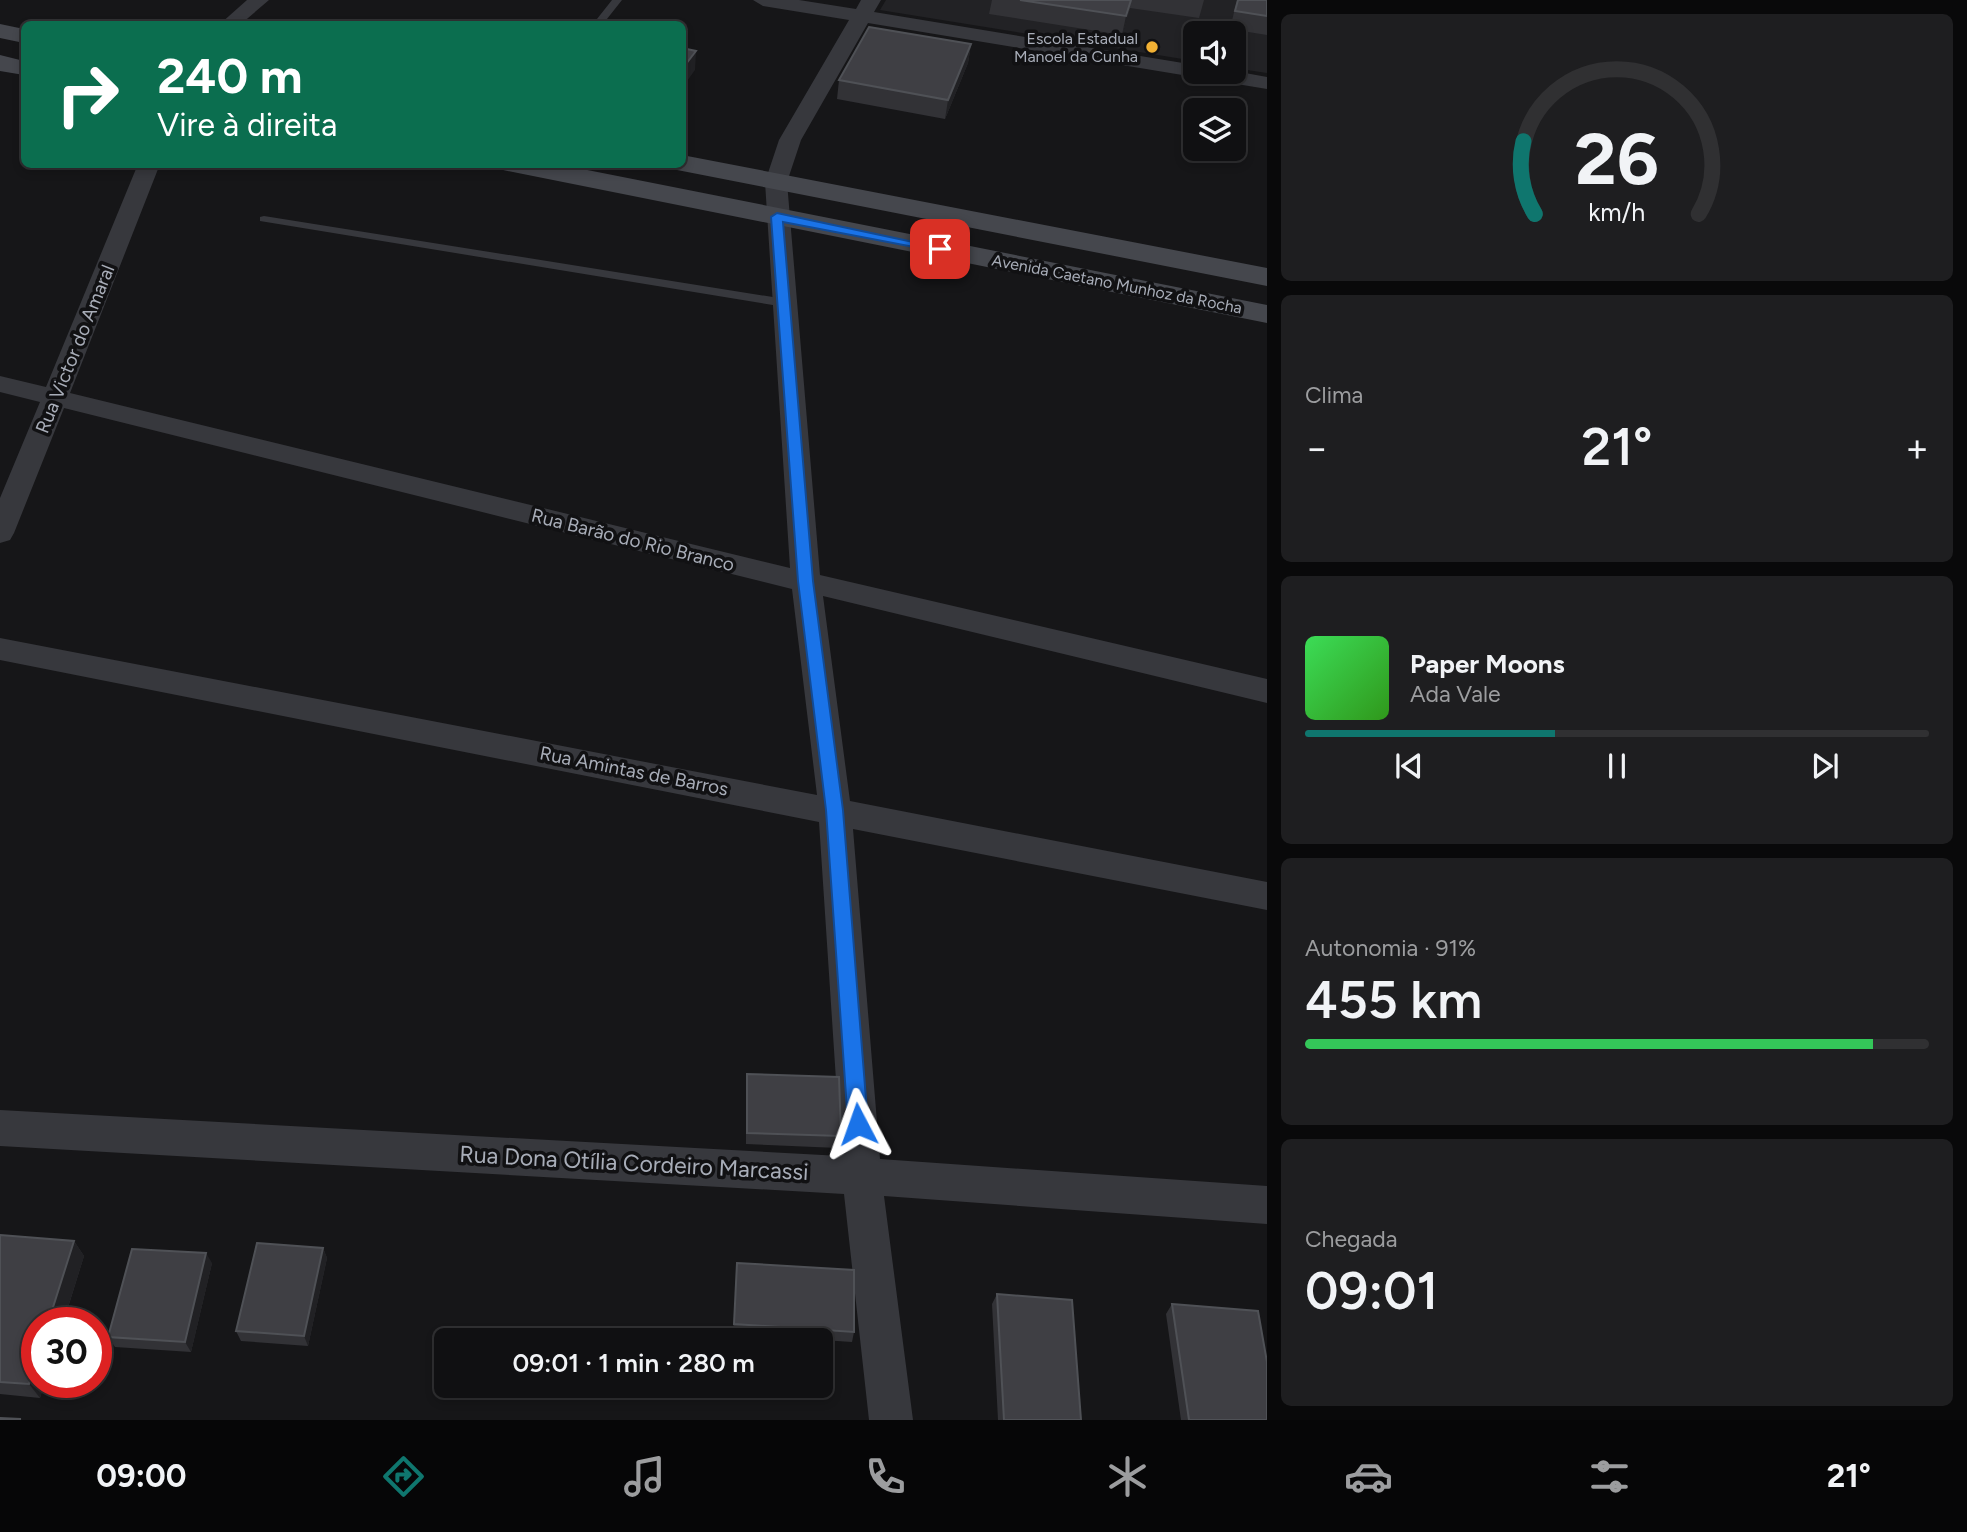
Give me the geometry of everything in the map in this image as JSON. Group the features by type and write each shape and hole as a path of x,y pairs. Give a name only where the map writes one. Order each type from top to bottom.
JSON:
{"main road":[{"path":"0,31 21,35"},
{"path":"0,63 21,67"},
{"name":"Avenida Caetano Munhoz da Rocha","path":"686,164 1267,277"},
{"name":"Avenida Caetano Munhoz da Rocha","path":"552,168 590,172 777,217 1267,314"}],"street":[{"path":"234,21 259,0"},
{"path":"763,0 866,8 1183,68"},
{"path":"866,8 790,140 776,182 806,581 835,810 862,1176 891,1420"},
{"path":"1246,79 1267,83"},
{"name":"Rua Victor do Amaral","path":"0,533 147,168"},
{"name":"Rua Barão do Rio Branco","path":"0,384 1267,691"},
{"name":"Rua Amintas de Barros","path":"0,649 1267,896"},
{"name":"Rua Dona Otília Cordeiro Marcassi","path":"0,1128 862,1176 1267,1205"}],"lane":[{"path":"600,21 617,0"},
{"path":"264,219 785,303"}],"shaded area":[{"name":"Escola Estadual Manoel da Cunha","path":"886,0 1267,0 1267,73 1246,70 1246,21 1183,21 1183,59 880,10"}],"building":[{"path":"1020,0 1131,0 1126,16"},
{"path":"1238,0 1267,0 1267,16 1235,11"},
{"path":"869,27 971,44 948,100 839,80"},
{"path":"686,49 696,51 686,64"},
{"path":"747,1074 839,1077 841,1136 747,1133"},
{"path":"0,1235 74,1241 53,1307 21,1307 21,1383 0,1382"},
{"path":"257,1243 323,1248 304,1336 236,1331"},
{"path":"132,1249 206,1253 185,1342 112,1337 112,1322"},
{"path":"737,1263 854,1270 854,1332 833,1331 833,1328 734,1324"},
{"path":"997,1294 1072,1300 1081,1420 1004,1420"},
{"path":"1172,1304 1258,1311 1267,1362 1267,1420 1189,1420"}],"place":[{"name":"Escola Estadual Manoel da Cunha","path":"1152,47"}],"route":[{"path":"858,1124 835,810 806,581 777,217 940,249"}]}
